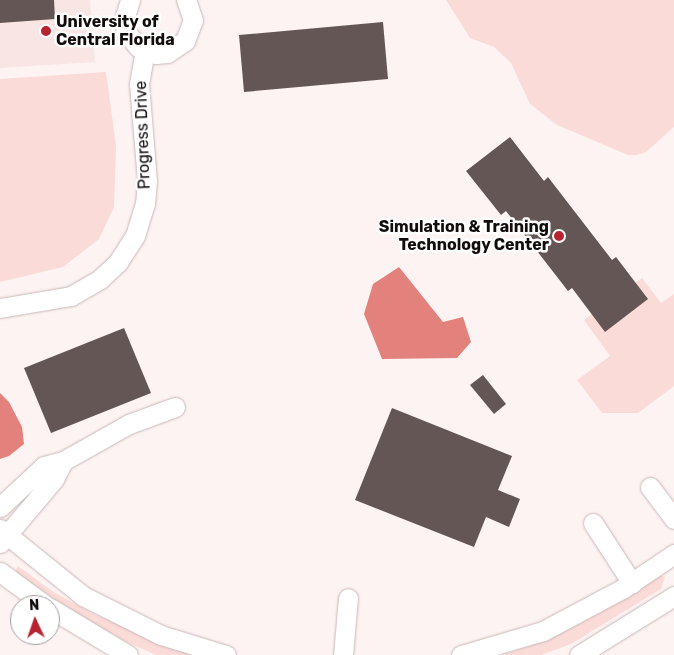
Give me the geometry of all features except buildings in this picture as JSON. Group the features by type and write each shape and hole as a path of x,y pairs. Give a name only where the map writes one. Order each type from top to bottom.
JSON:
{"street":[{"path":"130,0 124,20 126,32 132,42 145,51 167,53 185,41 193,20 186,0"},
{"name":"Progress Drive","path":"0,308 71,296 112,268 135,236 145,204 147,181 139,84 145,51"},
{"path":"0,507 44,466 63,461 129,424 175,407"},
{"path":"63,461 54,479 2,536 83,596 161,635 226,655"},
{"path":"650,487 674,519"},
{"path":"593,523 632,582"},
{"path":"461,655 543,631 632,582 674,554"},
{"path":"0,572 32,595"},
{"path":"579,655 674,596"},
{"path":"343,655 348,598"},
{"path":"60,614 128,655"}],"shaded area":[{"name":"University of Central Florida","path":"0,0 90,0 95,62 0,68"},
{"path":"446,0 674,0 674,127 646,152 628,155 557,125 530,104 511,63 494,47 470,38"},
{"path":"106,72 116,146 114,207 99,239 63,267 0,282 0,79"},
{"path":"399,267 443,322 463,317 471,342 457,358 382,359 364,314 373,284"},
{"path":"642,278 661,303 674,294 674,386 638,413 602,413 577,380 610,356 584,320"},
{"path":"0,393 9,402 22,427 24,444 9,456 0,459"},
{"path":"18,566 59,595 48,595 15,571"},
{"path":"657,575 665,577 661,589 571,644 541,655 503,655 548,639 598,614"},
{"path":"60,595 95,615 195,655 156,655 87,624 60,604"}],"place":[{"name":"University of Central Florida","path":"46,31"},
{"name":"Simulation & Training Technology Center","path":"559,236"}]}
